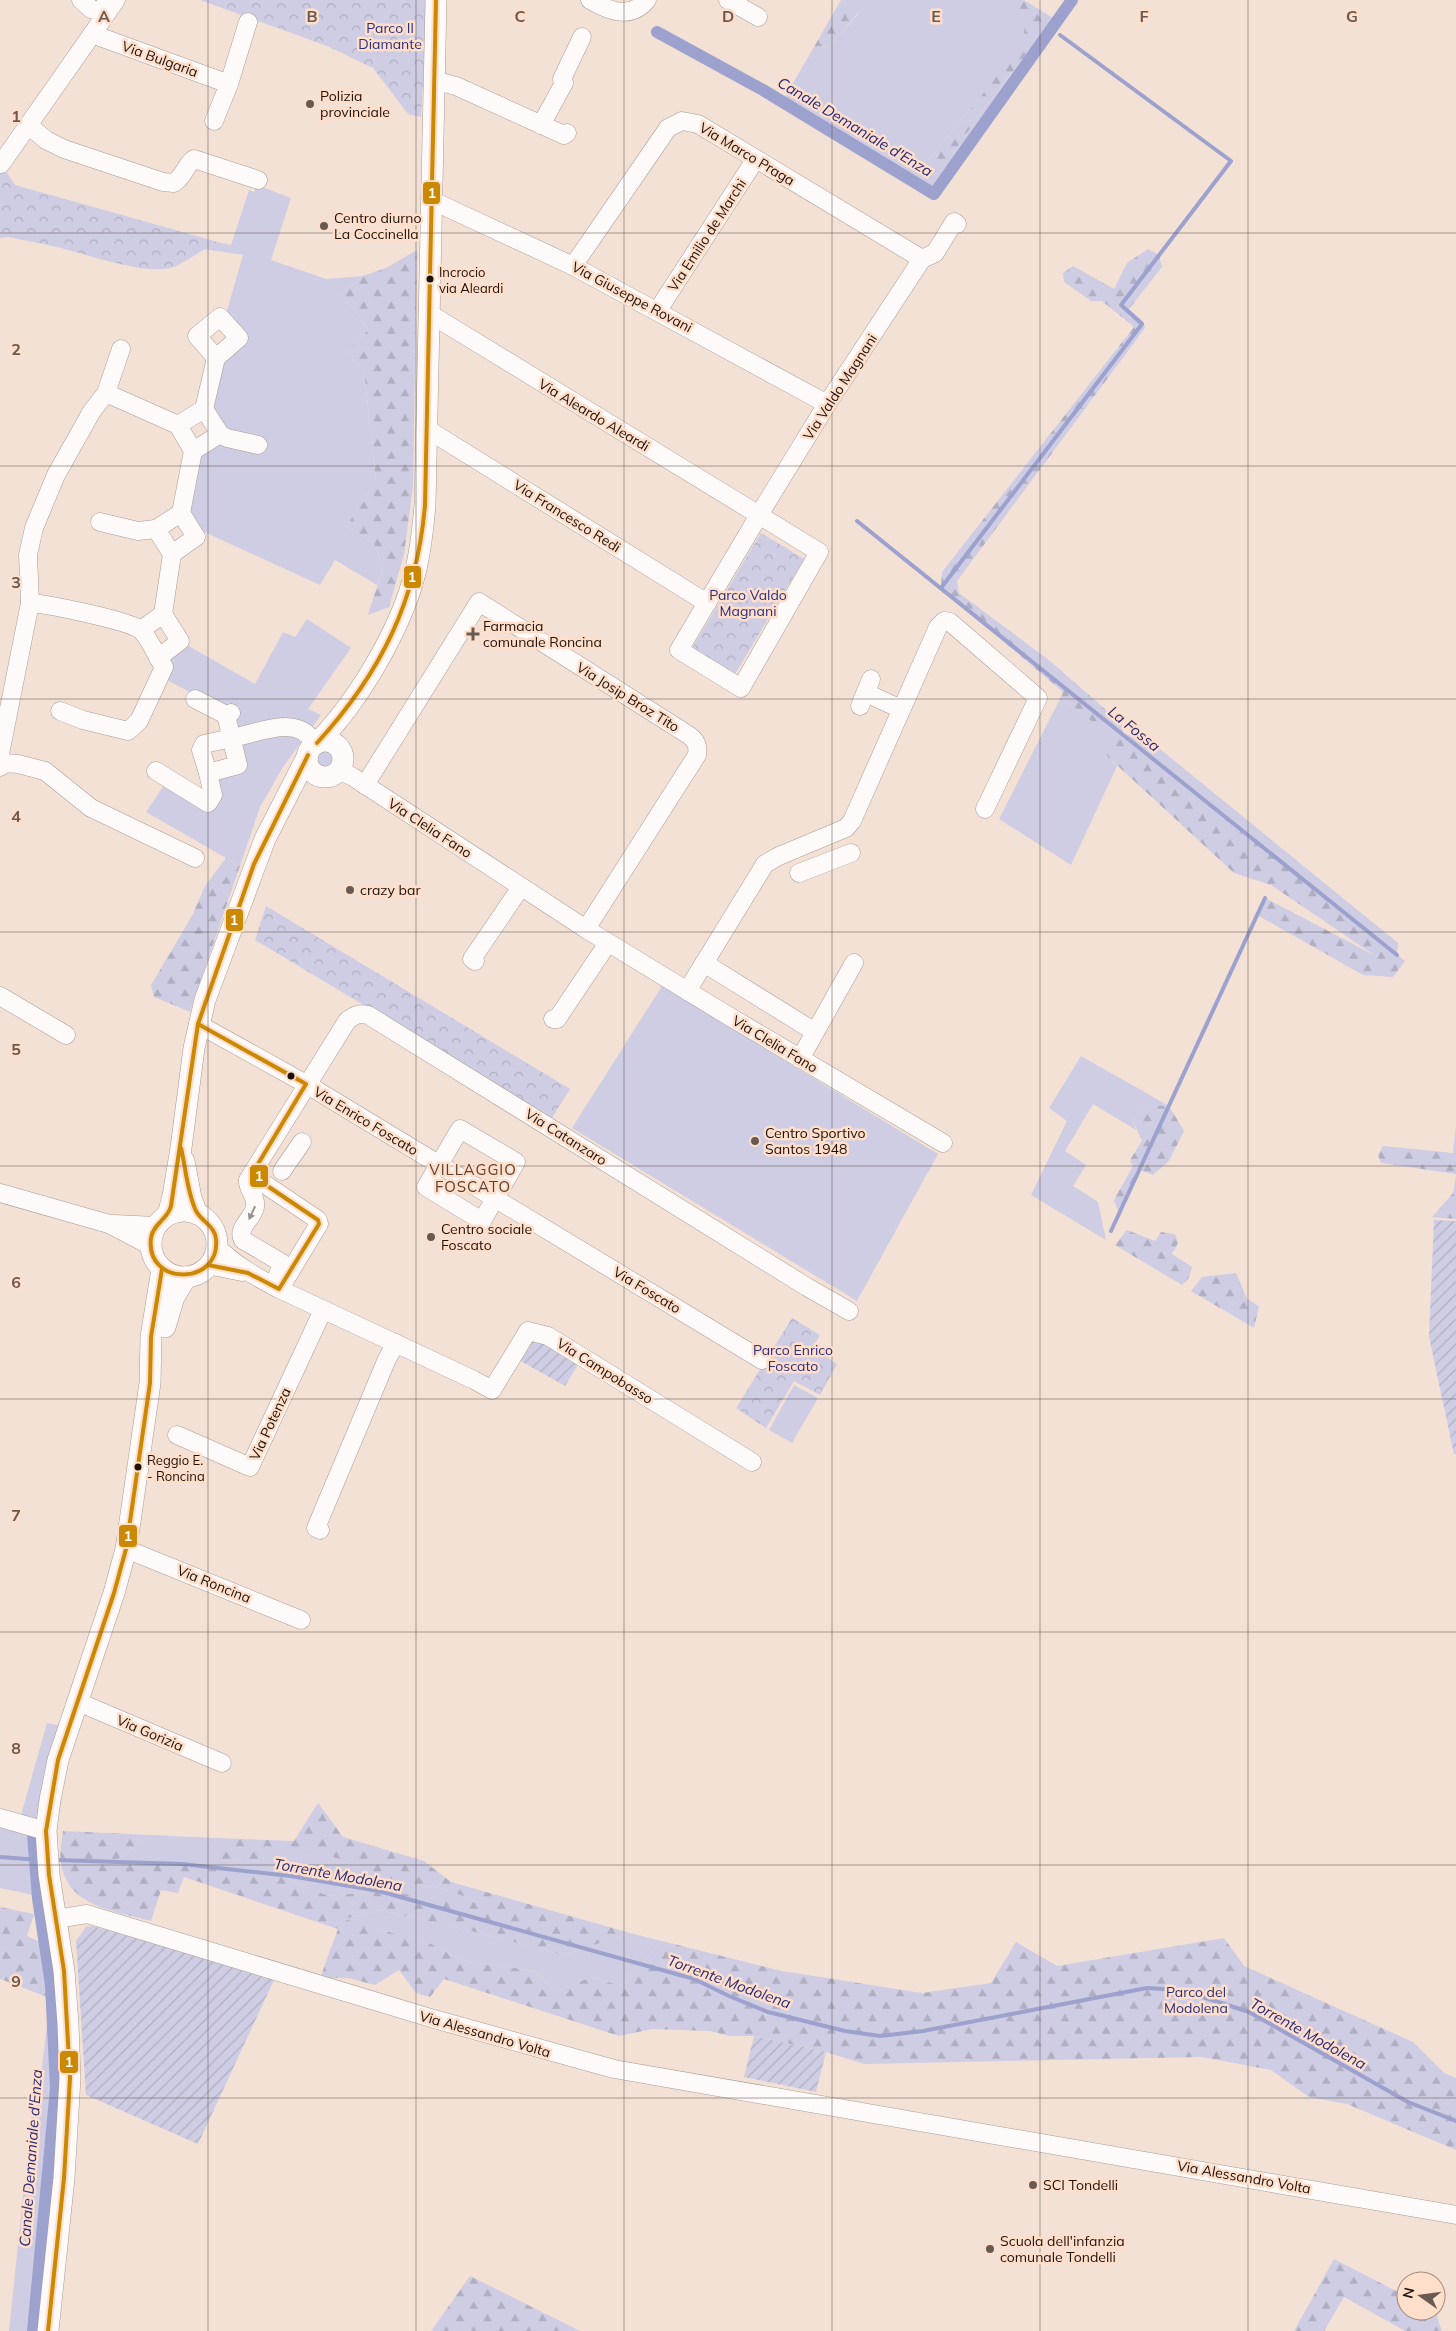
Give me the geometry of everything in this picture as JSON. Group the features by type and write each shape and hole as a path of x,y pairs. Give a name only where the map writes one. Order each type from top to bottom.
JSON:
{"main road":[{"path":"158,1229 182,1211 197,1214 209,1223 214,1232 216,1246 214,1256 202,1272 186,1277 173,1275 162,1269 154,1259 158,1229 174,1196 198,1024 254,864 284,801 314,747 350,706 384,647 402,609 415,574 422,537 425,505 436,0"},
{"path":"335,768 350,706"},
{"path":"314,747 333,743 340,750 335,768"},
{"path":"314,747 311,770 335,768"},
{"path":"284,801 302,783 335,768"},
{"path":"182,1148 191,1198 197,1214"},
{"path":"150,1383 151,1337 162,1269"},
{"path":"48,2331 64,2169 70,2078 68,2016 49,1874 46,1836 50,1800 58,1760 126,1548 150,1383 174,1297 186,1277"}],"street":[{"path":"590,0 605,8 626,12 633,11 647,0"},
{"path":"728,0 758,17"},
{"path":"1,164 89,39 90,24 98,4"},
{"path":"214,121 229,84 248,22"},
{"path":"541,125 564,83 562,79 582,37"},
{"name":"Via Bulgaria","path":"89,39 229,84"},
{"path":"433,80 456,86 564,135 567,133"},
{"name":"Via Marco Praga","path":"573,266 668,128 674,123 690,121 698,124 922,259"},
{"path":"28,125 46,140 64,149 163,182 174,183 184,176 189,163 194,159 258,180"},
{"name":"Via Emilio de Marchi","path":"658,310 755,160"},
{"name":"Via Giuseppe Rovani","path":"431,200 573,266 658,310 827,404"},
{"path":"922,259 935,253 954,222 957,224"},
{"name":"Via Valdo Magnani","path":"759,516 827,404 922,259"},
{"name":"Via Aleardo Aleardi","path":"430,314 820,552 741,688 679,650 759,516"},
{"path":"0,754 30,603 28,555 34,528 56,475 92,411 106,393 121,349"},
{"path":"178,425 204,409 216,358"},
{"path":"106,393 178,425 193,451 181,513 196,538 172,554"},
{"path":"204,409 220,434 227,438 258,445"},
{"name":"Via Francesco Redi","path":"427,429 707,603"},
{"path":"193,451 220,434"},
{"path":"100,522 138,531 156,529 181,513"},
{"path":"156,529 172,554 163,614 180,641 158,658"},
{"name":"Via Josip Broz Tito","path":"365,786 479,602 690,736 696,741 698,755 586,929"},
{"path":"30,603 55,606 124,623 141,630 164,667 139,721 128,731 83,720 60,711"},
{"path":"141,630 163,614"},
{"path":"687,991 765,864 778,856 846,828 852,820 938,627 944,621 950,622 1038,698 985,809"},
{"path":"866,692 901,709"},
{"path":"195,699 228,714 231,738 238,765 208,773"},
{"path":"156,771 208,803 213,795 201,750 204,744 288,726 305,732 314,747"},
{"path":"0,767 5,763 18,764 45,771 91,808 194,858"},
{"name":"Via Clelia Fano","path":"335,768 353,777 608,943 943,1143"},
{"path":"812,842 822,863"},
{"path":"799,872 851,853"},
{"path":"475,961 472,959 521,887"},
{"path":"553,1019 557,1019 608,943"},
{"path":"704,963 816,1032"},
{"path":"800,1059 854,963"},
{"path":"0,996 66,1034"},
{"name":"Via Catanzaro","path":"306,1084 347,1021 353,1015 361,1013 368,1015 812,1290 849,1311"},
{"name":"Via Enrico Foscato","path":"198,1024 306,1084 532,1220"},
{"path":"287,1266 243,1240 241,1231 255,1207 256,1199 248,1184 254,1169 306,1084"},
{"path":"460,1129 516,1162 482,1221 426,1187 439,1165 460,1129"},
{"path":"273,1140 298,1147 282,1171"},
{"path":"254,1169 263,1183 318,1220 319,1224 287,1266 276,1288"},
{"path":"0,1193 109,1224 158,1229"},
{"name":"Via Foscato","path":"532,1220 762,1360"},
{"name":"Via Campobasso","path":"216,1246 229,1259 248,1273 276,1288 396,1343 492,1390 528,1331 548,1336 752,1462"},
{"name":"Via Campobasso","path":"208,1265 248,1273"},
{"name":"Via Potenza","path":"177,1435 250,1467 322,1310"},
{"path":"320,1530 316,1528 387,1359 396,1343"},
{"name":"Via Roncina","path":"126,1548 301,1620"},
{"name":"Via Gorizia","path":"78,1702 222,1763"},
{"path":"0,1818 46,1836"},
{"name":"Via Alessandro Volta","path":"56,1919 87,1914 581,2061 922,2122 953,2119 995,2125 1010,2129 1032,2140 1456,2215"}],"green space":[{"name":"Parco Il Diamante","path":"200,0 428,0 421,117 408,114 373,68 327,46"},
{"path":"841,0 1024,0 1020,8 1025,21 1025,36 979,99 931,157 941,170 985,107 1033,47 1039,45 934,194 782,102 814,47 829,46 859,13"},
{"path":"841,0 859,12 829,46 814,47"},
{"path":"1024,0 1053,18 1061,9 1064,20 1047,44 1032,47 985,107 941,170 931,169 931,157 979,99 1024,36 1025,21 1020,8"},
{"path":"0,162 15,185 218,242 176,266 158,269 128,266 53,246 8,237 0,238"},
{"path":"257,185 291,198 271,260 326,279 363,276 338,296 353,307 368,330 347,352 364,371 376,480 346,527 374,543 383,568 377,585 335,560 320,585 200,530 189,511 198,457 227,438 204,409 216,358 239,338 226,314 243,255 203,249 218,242 231,245 249,190 254,192"},
{"path":"1148,249 1159,255 1162,267 1129,309 1143,321 1145,328 957,581 959,593 1050,661 1112,715 1108,723 1095,724 1061,697 1063,692 941,588 942,572 1134,327 1102,301 1091,301 1064,282 1063,273 1073,266 1114,289 1127,263"},
{"path":"417,250 413,487 404,554 389,607 368,615 383,568 374,543 346,527 376,480 364,371 347,352 368,330 353,307 338,296 363,276 386,268"},
{"name":"Parco Valdo Magnani","path":"761,533 804,559 735,674 692,648"},
{"path":"307,619 351,648 308,709 321,715 283,767 260,807 240,866 146,812 168,779 208,803 208,773 237,765 230,713 165,679 164,667 180,641 255,684 283,632 295,637"},
{"path":"1061,697 1095,724 1108,723 1112,715 1123,725 1123,735 1140,734 1160,749 1398,943 1397,955 1107,756 1117,766 1071,865 999,819"},
{"path":"1123,735 1405,961 1393,977 1363,975 1257,915 1265,898 1374,955 1271,885 1234,873 1107,756 1112,743 1116,738"},
{"path":"326,747 333,751 334,762 326,770 319,770 314,764 317,751"},
{"path":"226,858 240,866 190,1012 154,997 151,985 192,916 205,886"},
{"path":"266,906 570,1089 552,1118 255,940"},
{"name":"Centro Sportivo Santos 1948","path":"662,986 938,1154 857,1301 572,1128"},
{"path":"1081,1056 1169,1106 1144,1105 1133,1121 1136,1130 1093,1104 1065,1151 1086,1165 1073,1186 1098,1202 1106,1240 1031,1195 1067,1121 1049,1108"},
{"path":"1144,1105 1169,1106 1184,1131 1169,1161 1153,1175 1140,1170 1119,1213 1114,1200 1133,1166 1130,1160 1142,1141 1133,1121"},
{"path":"1456,1125 1456,1174 1381,1163 1378,1155 1383,1146 1453,1153"},
{"path":"1456,1176 1456,1219 1432,1217 1453,1193"},
{"path":"1434,1220 1456,1221 1456,1454 1454,1454 1429,1337"},
{"path":"1127,1230 1155,1241 1161,1232 1175,1234 1178,1243 1172,1254 1192,1267 1189,1278 1182,1285 1115,1245"},
{"path":"1236,1273 1247,1299 1259,1306 1254,1328 1191,1291 1202,1277"},
{"name":"Parco Enrico Foscato","path":"792,1318 820,1335 813,1348 837,1364 820,1395 794,1381 766,1428 736,1408"},
{"path":"534,1339 579,1363 565,1386 519,1360"},
{"path":"794,1385 818,1398 792,1443 769,1430"},
{"path":"47,1723 63,1726 45,1897 60,2123 38,2331 9,2331 31,2120 41,2076 50,1998 38,1898 29,1894 0,1888 0,1810 21,1815"},
{"name":"Parco del Modolena","path":"318,1803 343,1837 424,1861 451,1882 630,1933 564,1955 380,1910 344,1919 431,1944 463,1960 535,1971 555,1991 592,1977 621,1986 662,1941 782,1971 922,1993 991,1983 1016,1942 1057,1966 1224,1938 1244,1966 1413,2042 1444,2073 1456,2078 1456,2150 1347,2104 1309,2097 1271,2070 1202,2057 864,2064 826,2052 754,2036 730,2036 710,2031 652,2029 619,2036 444,1979 430,1997 416,1993 399,1970 375,1985 348,1978 320,1978 338,1929 184,1877 178,1893 161,1890 151,1921 108,1910 82,1898 72,1889 65,1877 60,1858 63,1831 151,1835 115,1861 110,1861 182,1864 279,1875 328,1896 379,1891 480,1903 446,1889 403,1883 309,1848 260,1848 265,1862 219,1860 215,1838 294,1841"},
{"path":"151,1835 215,1838 219,1860 265,1862 260,1848 309,1848 403,1883 446,1889 483,1904 379,1891 328,1896 279,1875 182,1864 115,1861"},
{"path":"0,1907 34,1914 27,1936 45,1944 50,1998 0,1979"},
{"path":"380,1910 564,1955 630,1933 662,1941 621,1986 592,1977 555,1991 535,1971 463,1960 431,1944 343,1919"},
{"path":"92,1926 275,1978 198,2144 86,2095 76,1941 86,1927"},
{"path":"754,2036 826,2052 816,2092 744,2077"},
{"path":"1334,2259 1396,2291 1396,2321 1438,2321 1442,2331 1405,2331 1344,2297 1324,2331 1294,2331"},
{"path":"470,2276 580,2331 431,2331"}],"waterway":[{"name":"Canale Demaniale d'Enza","path":"657,32 763,90 934,194 1072,0"},
{"path":"941,588 1142,324 1121,305 1231,161 1060,35"},
{"name":"La Fossa","path":"857,521 1397,955"},
{"path":"1111,1231 1265,898"},
{"name":"Canale Demaniale d'Enza","path":"33,1834 38,1898 51,1985 56,2088 33,2331"},
{"name":"Torrente Modolena","path":"0,1857 40,1860"},
{"name":"Torrente Modolena","path":"55,1860 182,1864 291,1876 379,1891 694,1979 768,2012 845,2031 880,2036 923,2031 1147,1988 1181,1990 1249,2012 1408,2102 1456,2121"}],"transit line":[{"name":"1","path":"317,743 360,690 392,633 414,572 421,540 425,505 436,0"},
{"name":"1","path":"181,1148 193,1204 199,1215 211,1227 216,1239 214,1254 207,1266 196,1272 183,1274 170,1272 159,1265 152,1254 151,1238 152,1233 167,1215 171,1206 198,1024 254,864 308,755"},
{"name":"1","path":"198,1024 306,1084 255,1169 263,1183 318,1220 319,1224 279,1289 248,1273 208,1265"},
{"name":"1","path":"48,2331 64,2178 70,2078 64,1971 49,1875 46,1831 58,1760 114,1593 126,1549 150,1383 151,1337 162,1269"}],"place":[{"name":"Polizia provinciale","path":"310,104"},
{"name":"Centro diurno La Coccinella","path":"324,226"},
{"name":"Incrocio via Aleardi","path":"430,279"},
{"name":"Farmacia comunale Roncina","path":"473,634"},
{"name":"crazy bar","path":"350,890"},
{"name":"Centro Sportivo Santos 1948","path":"755,1141"},
{"name":"Centro sociale Foscato","path":"431,1237"},
{"name":"Reggio E. - Roncina","path":"138,1467"},
{"name":"SCI Tondelli","path":"1033,2185"},
{"name":"Scuola dell'infanzia comunale Tondelli","path":"990,2249"}],"district":[{"name":"VILLAGGIO FOSCATO","path":"473,1178"}]}
